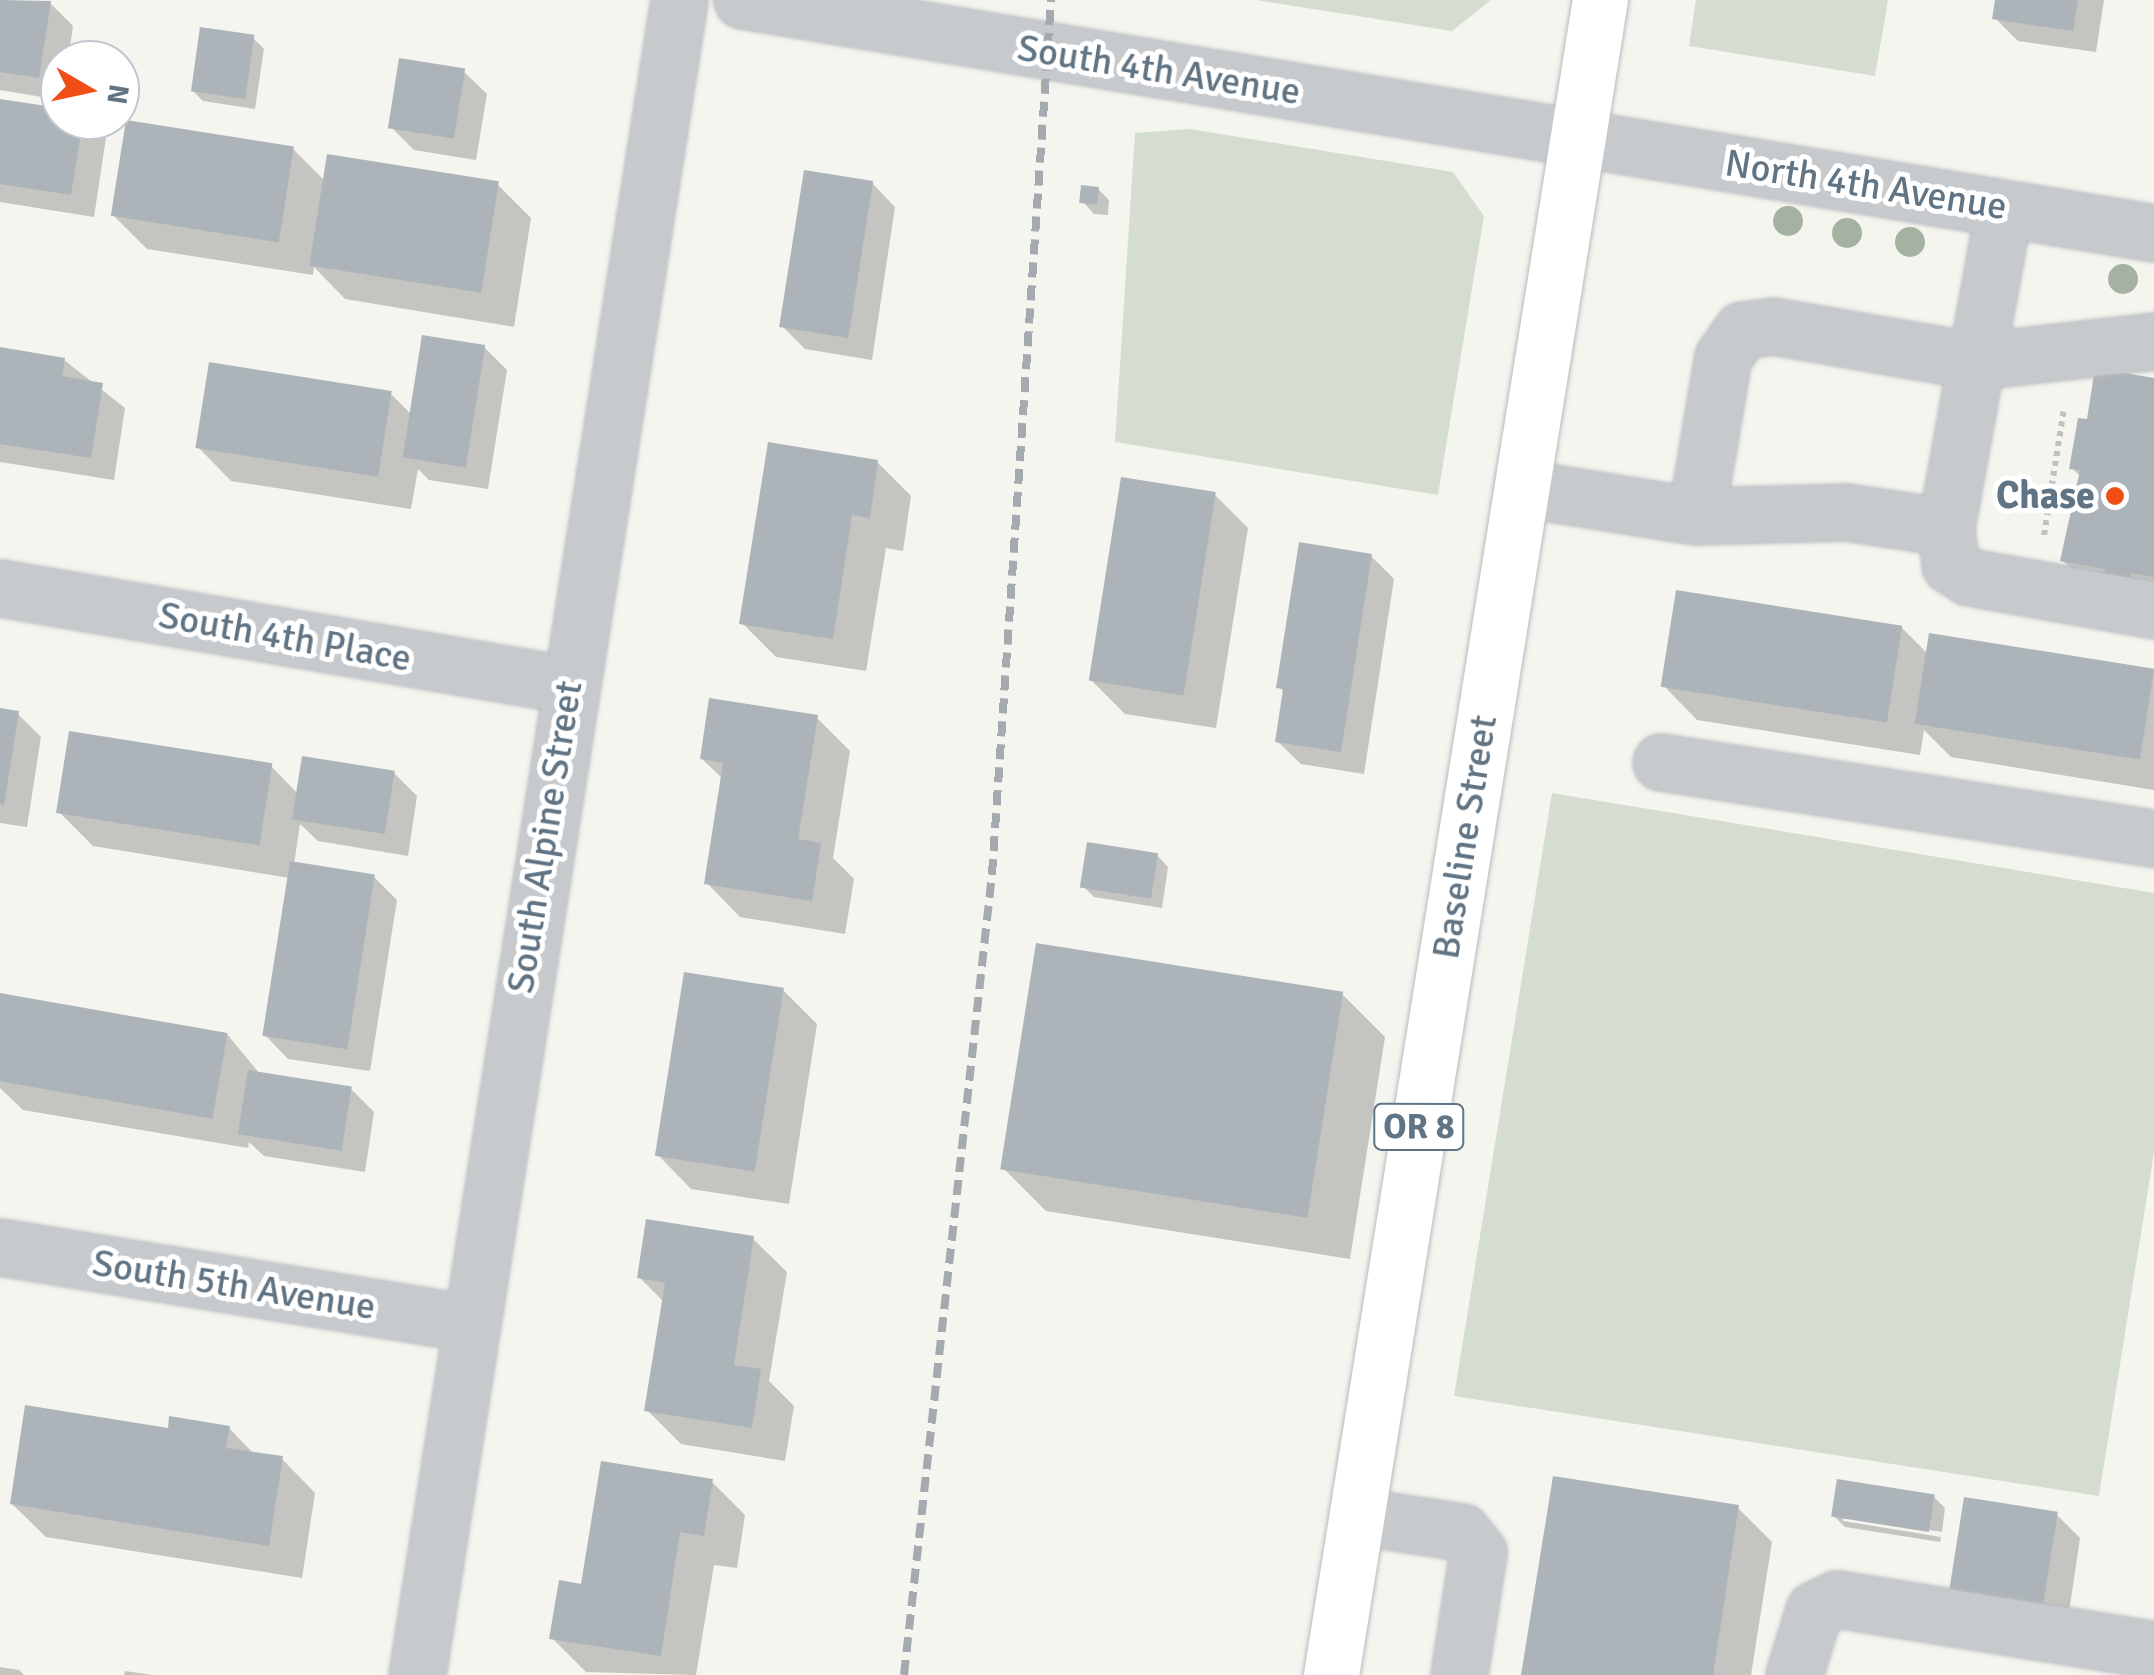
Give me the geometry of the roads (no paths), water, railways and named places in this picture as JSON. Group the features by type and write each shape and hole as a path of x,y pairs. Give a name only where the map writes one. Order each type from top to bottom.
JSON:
{"highway":[{"name":"Baseline Street","path":"1331,1675 1600,0"}],"street":[{"name":"South Alpine Street","path":"417,1675 468,1323 679,0"},
{"name":"South 4th Avenue","path":"742,0 1577,138"},
{"name":"North 4th Avenue","path":"1577,138 2154,232"},
{"path":"2004,208 1946,527 1950,565 1969,577 2154,610"},
{"path":"1696,516 1723,357 1742,330 1773,326 1976,361 2154,342"},
{"path":"1521,488 1696,516 1846,512 1946,527"},
{"name":"South 4th Place","path":"0,588 570,686"},
{"path":"1661,762 2154,838"},
{"name":"South 5th Avenue","path":"0,1247 468,1323"},
{"path":"1357,1516 1462,1532 1478,1552 1458,1675"},
{"path":"1794,1675 1814,1610 1837,1600 2154,1650"}],"railway":[{"path":"904,1675 992,874 1051,0"}],"place":[{"name":"Chase","path":"2115,496"}]}
